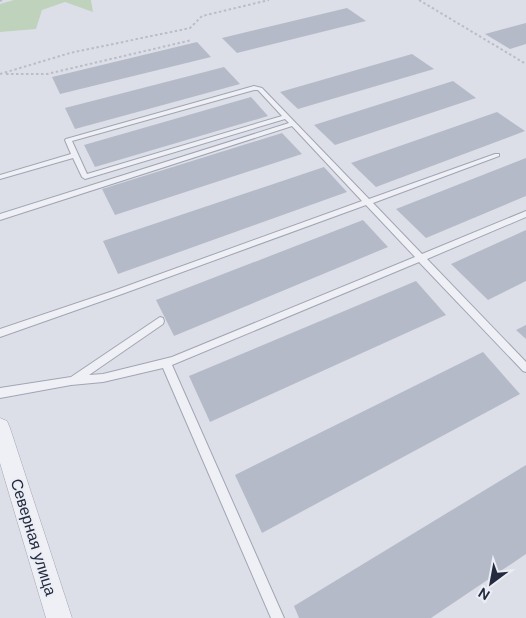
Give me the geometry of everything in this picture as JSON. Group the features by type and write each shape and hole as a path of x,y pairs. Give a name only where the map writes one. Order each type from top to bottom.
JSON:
{"street":[{"name":"Северная улица","path":"0,428 58,618"}],"lane":[{"path":"286,117 85,177 68,140 254,88 260,90 293,124 365,202 526,368"},
{"path":"0,218 293,124"},
{"path":"0,177 75,155"},
{"path":"0,333 119,292 497,155"},
{"path":"0,393 71,381 103,378 166,363 526,214"},
{"path":"71,381 94,368 130,340 160,321"},
{"path":"166,363 278,618"}],"path":[{"path":"0,74 23,65 190,28 202,16 269,0"},
{"path":"419,0 526,64"},
{"path":"0,74 47,74 192,40"}],"green space":[{"path":"14,0 91,0 93,12 65,2 42,10 36,29 0,32 0,4"}],"building":[{"path":"347,8 366,21 237,53 222,38"},
{"path":"526,23 526,44 510,49 485,34"},
{"path":"197,42 211,57 60,94 52,77"},
{"path":"412,54 434,69 298,109 280,92"},
{"path":"224,67 240,84 75,129 65,108"},
{"path":"453,81 476,98 335,145 314,125"},
{"path":"251,97 268,116 95,167 84,145"},
{"path":"497,112 525,131 376,187 351,163"},
{"path":"282,133 302,154 115,215 102,189"},
{"path":"526,158 526,196 426,238 396,209"},
{"path":"324,167 347,192 118,274 103,241"},
{"path":"363,220 388,247 174,336 156,300"},
{"path":"526,230 526,281 488,300 451,264"},
{"path":"416,281 446,315 210,422 189,376"},
{"path":"526,325 526,339 516,330"},
{"path":"483,352 520,394 262,533 235,475"},
{"path":"526,465 526,554 431,618 299,618 294,606"}]}
